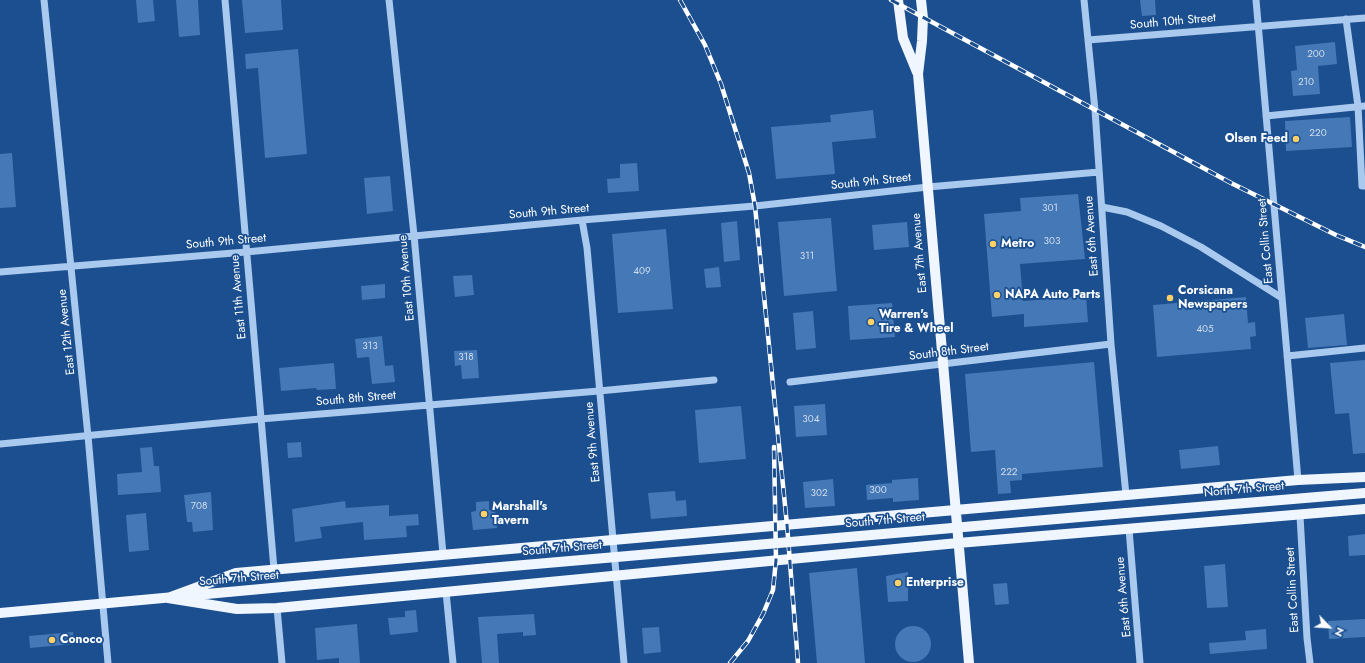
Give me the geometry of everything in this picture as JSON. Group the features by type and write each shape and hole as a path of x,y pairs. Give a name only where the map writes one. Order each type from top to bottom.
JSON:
{"main road":[{"name":"East 7th Avenue","path":"898,0 903,38 918,74"},
{"name":"East 7th Avenue","path":"921,0 923,18 918,74 969,663"},
{"path":"168,598 236,573 274,569 1298,480 1365,477"},
{"name":"North 7th Street","path":"1126,513 1365,493"},
{"path":"168,598 236,610 277,608 958,544 1300,516 1365,509"},
{"name":"South 7th Street","path":"0,613 489,568 1126,513"}],"street":[{"name":"East 12th Avenue","path":"44,0 72,266 108,663"},
{"name":"East 11th Avenue","path":"225,0 274,569"},
{"name":"East 10th Avenue","path":"388,0 414,236 443,554"},
{"name":"East 6th Avenue","path":"1084,0 1102,207 1111,344 1126,495"},
{"name":"East Collin Street","path":"1256,0 1298,480"},
{"name":"South 10th Street","path":"1088,40 1365,18"},
{"path":"1346,20 1361,106 1362,186 1365,186"},
{"path":"1266,116 1361,106"},
{"name":"South 9th Street","path":"0,272 246,252 582,220 756,206 928,187 1099,172"},
{"path":"1102,207 1127,212 1161,226 1201,247 1282,298"},
{"name":"East 9th Avenue","path":"582,220 587,248 624,663"},
{"name":"South 8th Street","path":"790,382 1111,344"},
{"path":"1287,356 1365,348"},
{"name":"South 8th Street","path":"0,444 260,419 714,380"},
{"name":"East Collin Street","path":"1300,516 1307,638 1310,663"},
{"name":"East 6th Avenue","path":"1129,529 1140,663"},
{"path":"446,592 453,663"},
{"path":"277,608 282,663"}],"building":[{"path":"136,0 153,0 155,21 138,23"},
{"path":"176,0 198,0 200,35 179,37"},
{"path":"242,0 281,0 283,30 245,33"},
{"path":"1140,0 1155,0 1156,15 1142,16"},
{"path":"1335,42 1337,64 1318,66 1320,94 1293,96 1291,71 1297,70 1295,46"},
{"path":"298,49 307,154 265,158 258,68 246,69 245,54"},
{"path":"873,110 876,138 832,142 835,174 776,179 771,127 831,122 830,115"},
{"path":"1350,117 1352,147 1286,151 1285,121"},
{"path":"12,153 16,207 0,208 0,154"},
{"path":"637,163 639,191 608,193 607,179 620,178 620,164"},
{"path":"390,176 393,211 367,214 364,178"},
{"path":"1078,194 1085,259 1020,264 1023,301 1086,296 1088,322 1024,327 1024,314 992,317 984,214 1021,211 1020,198"},
{"path":"831,218 837,291 784,296 778,222"},
{"path":"737,221 740,260 724,262 721,223"},
{"path":"907,222 909,247 874,250 872,225"},
{"path":"666,229 673,309 618,313 612,234"},
{"path":"719,267 721,287 706,288 704,269"},
{"path":"472,275 474,295 455,297 453,276"},
{"path":"385,284 385,298 362,300 361,286"},
{"path":"1246,297 1248,323 1255,322 1256,336 1250,337 1251,349 1157,357 1153,305"},
{"name":"Warren's Tire & Wheel","path":"892,303 895,337 850,340 848,306"},
{"path":"813,311 816,348 796,350 793,313"},
{"path":"1344,314 1347,345 1308,348 1305,318"},
{"path":"382,336 385,366 393,365 395,382 372,384 369,357 357,358 355,339"},
{"path":"477,350 479,378 462,379 461,365 455,366 454,351"},
{"path":"1365,360 1365,453 1353,454 1349,413 1335,414 1330,363"},
{"path":"1094,362 1103,467 1022,474 1022,480 1010,481 1011,493 998,494 995,450 971,452 965,374"},
{"path":"334,363 336,389 317,390 316,388 281,391 279,368"},
{"path":"825,404 827,435 796,437 794,406"},
{"path":"741,406 746,459 699,463 695,410"},
{"path":"301,442 302,457 288,458 287,443"},
{"path":"1218,446 1220,465 1181,469 1179,450"},
{"path":"152,447 154,466 159,466 161,492 118,495 117,474 142,472 140,448"},
{"path":"918,478 919,500 893,502 893,498 867,500 866,485 892,483 892,480"},
{"path":"833,479 835,506 805,508 803,482"},
{"path":"675,491 676,501 686,500 687,516 651,519 648,493"},
{"path":"211,492 213,530 193,532 192,522 187,522 184,495"},
{"path":"345,501 346,508 389,505 389,516 418,514 419,525 406,526 407,537 364,540 363,522 320,527 322,538 295,542 292,509"},
{"name":"Marshall's Tavern","path":"489,501 489,510 495,510 497,528 473,530 471,512 476,511 476,502"},
{"path":"146,513 149,550 129,552 126,515"},
{"path":"1365,534 1365,555 1349,556 1348,536"},
{"path":"1225,564 1228,607 1207,608 1204,566"},
{"path":"857,568 865,663 817,663 809,573"},
{"name":"Enterprise","path":"908,572 908,601 888,602 886,576"},
{"path":"1007,583 1009,604 995,605 993,584"},
{"path":"416,610 418,632 390,635 388,618 405,617 405,611"},
{"path":"534,614 536,635 523,636 523,632 497,634 499,663 482,663 478,617"},
{"path":"1365,619 1365,637 1329,639 1328,621"},
{"path":"357,624 360,663 339,663 339,658 317,660 315,628"},
{"path":"917,626 926,631 930,637 930,651 926,657 917,662 909,662 900,657 896,651 895,640 900,631 906,627"},
{"path":"659,627 661,652 644,654 642,628"},
{"path":"1266,629 1267,649 1210,654 1209,643 1246,640 1245,631"},
{"name":"Conoco","path":"73,632 74,644 30,648 29,636"}],"railway":[{"path":"680,0 705,45 721,84 749,173 755,206 787,525 798,663"},
{"path":"891,0 1233,184 1336,235 1365,247"},
{"path":"730,663 748,641 763,614 773,590 776,560 774,447"}],"place":[{"name":"Olsen Feed","path":"1296,139"},
{"name":"Metro","path":"993,244"},
{"name":"NAPA Auto Parts","path":"997,295"},
{"name":"Corsicana Newspapers","path":"1170,298"},
{"name":"Warren's Tire & Wheel","path":"871,322"},
{"name":"Marshall's Tavern","path":"484,514"},
{"name":"Enterprise","path":"898,583"},
{"name":"Conoco","path":"52,640"}]}
